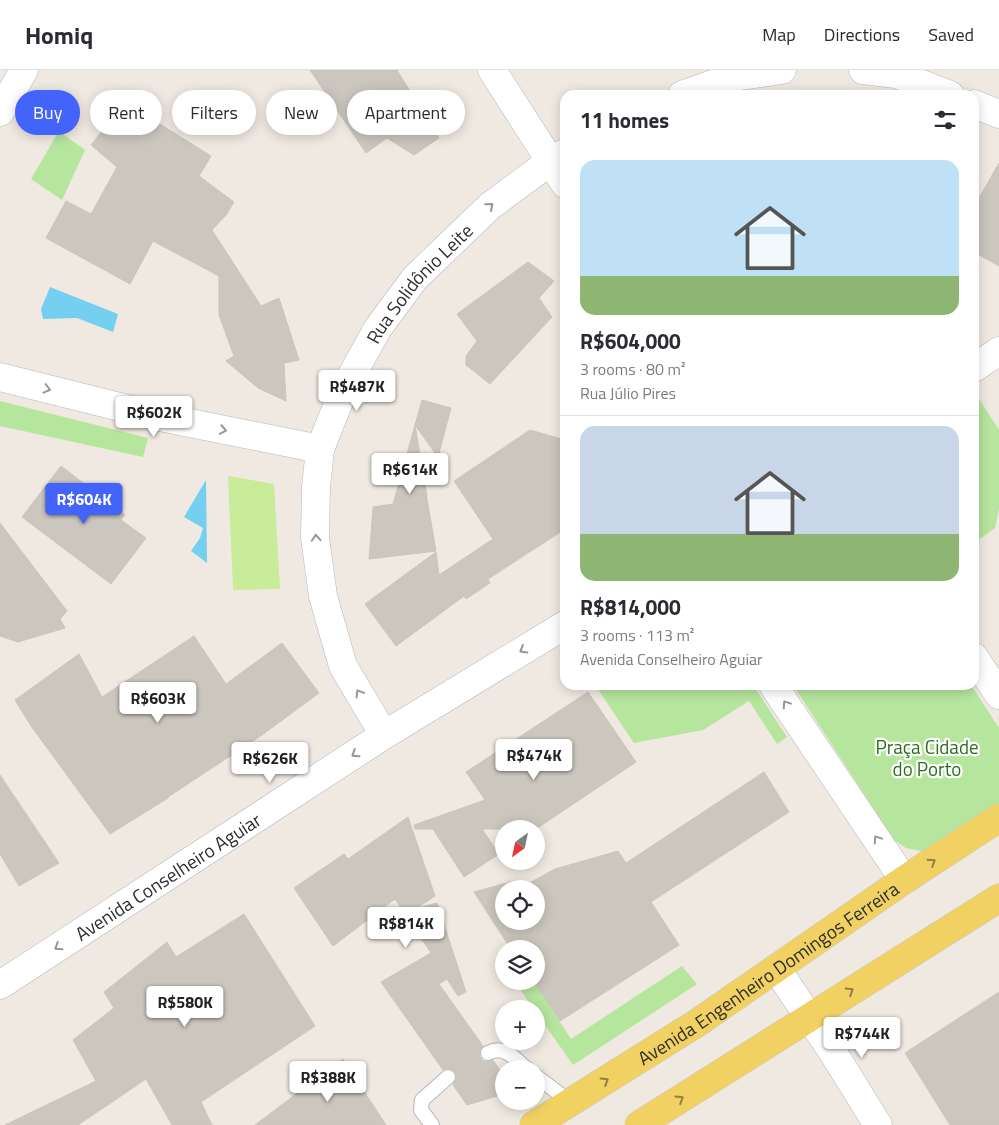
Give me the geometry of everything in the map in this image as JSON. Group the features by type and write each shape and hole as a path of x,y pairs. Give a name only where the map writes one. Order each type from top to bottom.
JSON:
{"main road":[{"name":"Avenida Engenheiro Domingos Ferreira","path":"534,1125 697,1023 904,880 999,818"},
{"path":"639,1125 741,1062 809,1016 999,898"}],"street":[{"path":"0,112 24,70"},
{"path":"492,70 558,157"},
{"path":"696,90 733,77 782,70"},
{"path":"863,70 896,72 938,90"},
{"path":"979,106 999,114"},
{"name":"Rua Solidônio Leite","path":"384,735 343,666 323,596 315,538 316,487 320,449 344,389 378,328 415,278 490,206 558,157"},
{"path":"979,365 999,352"},
{"path":"0,377 160,417 320,449"},
{"name":"Avenida Conselheiro Aguiar","path":"0,985 384,735 560,627"},
{"path":"979,664 999,695"},
{"path":"776,690 904,880"},
{"path":"776,968 832,1050 878,1125"}],"lane":[{"path":"488,1053 494,1050 504,1051 516,1060"},
{"path":"432,1125 421,1110 422,1100 448,1078"},
{"path":"545,1083 570,1102"}],"green space":[{"path":"57,135 64,135 85,150 62,200 31,179"},
{"path":"979,399 999,430 999,509 995,528 979,539"},
{"path":"0,401 148,438 143,457 0,426"},
{"path":"228,476 274,484 280,589 233,590"},
{"path":"598,690 756,690 787,737 777,744 749,701 703,730 634,743"},
{"name":"Praça Cidade do Porto","path":"796,690 974,690 999,728 999,804 925,852 906,848 894,840"},
{"path":"682,966 697,984 573,1065 545,1025 545,1000 528,1000 520,990 539,990 571,1039"}],"water":[{"path":"50,287 118,314 113,332 77,318 43,319 41,309"},
{"path":"206,480 207,563 191,551 200,538 203,528 184,517"}],"building":[{"path":"310,70 397,70 409,90 347,90 347,125 337,110 337,90 323,90"},
{"path":"162,125 172,132 172,135 178,135 211,156 199,176 234,202 226,215 212,230 261,306 279,298 299,360 284,363 286,401 258,388 226,361 234,356 219,315 219,276 153,241 130,284 46,238 66,201 91,214 117,167 91,145 99,135 162,135"},
{"path":"354,135 437,135 439,138 414,155 387,138 366,153"},
{"path":"999,163 999,266 979,255 979,198"},
{"path":"528,262 554,281 539,298 552,317 490,384 466,365 466,356 477,341 457,314"},
{"path":"422,400 451,408 438,457 415,425"},
{"path":"415,425 436,551 369,559 373,507 393,504"},
{"path":"530,430 560,439 560,532 488,579 490,583 466,599 464,596 396,646 365,604 436,552 439,575 493,539 454,481"},
{"path":"61,466 125,515 121,520 146,538 111,584 22,517"},
{"path":"0,523 67,611 60,619 65,628 18,642 0,636"},
{"path":"194,636 226,684 282,643 319,693 262,735 110,834 31,726 15,700 79,654 102,697"},
{"path":"588,692 636,762 545,823 545,820 495,820 495,829 482,829 495,848 495,857 464,877 433,829 415,829 414,825 485,800 466,772"},
{"path":"764,772 789,812 651,902 679,945 560,1021 539,990 545,990 545,940 505,940 499,930 545,930 545,880 535,880 555,869 618,851 626,863"},
{"path":"0,775 59,863 19,886 0,854"},
{"path":"408,817 435,896 415,909 437,903 466,992 458,996 447,979 439,984 483,1046 479,1051 482,1060 486,1062 493,1060 495,1063 495,1097 467,1105 453,1085 457,1076 455,1072 447,1068 443,1070 381,982 431,953 395,899 333,946 294,888 344,854 348,859"},
{"path":"495,886 495,924 474,892"},
{"path":"244,914 315,1026 201,1102 212,1125 172,1125 146,1079 78,1125 5,1125 96,1081 73,1040 114,1008 104,992 167,942 176,957"},
{"path":"999,992 999,1125 950,1125 905,1053"},
{"path":"343,1059 386,1125 255,1125"}]}
